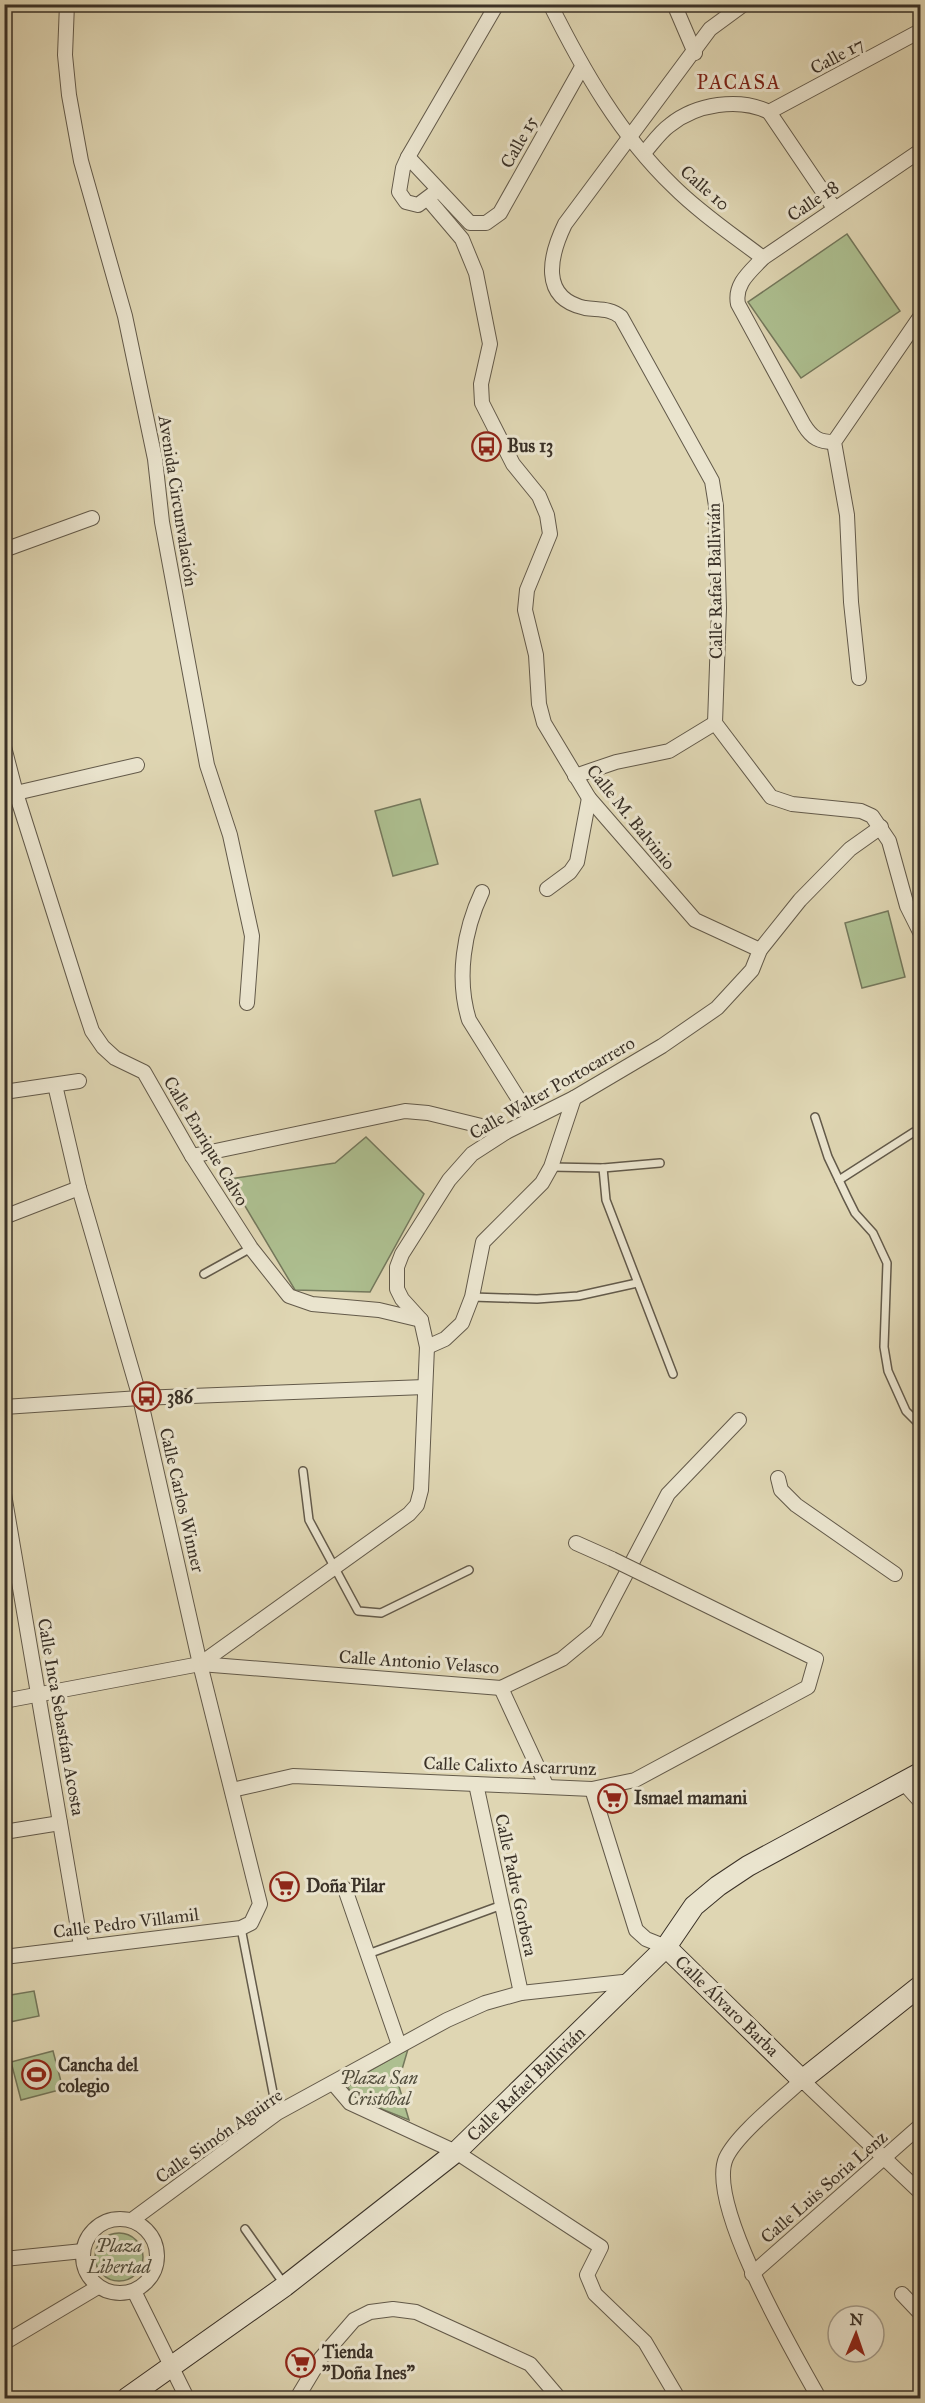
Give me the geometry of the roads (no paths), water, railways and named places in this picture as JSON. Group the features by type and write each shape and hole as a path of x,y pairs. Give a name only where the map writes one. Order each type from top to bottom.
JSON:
{"street":[{"name":"Avenida Circunvalación","path":"67,4 65,55 81,161 125,316 155,459 162,522 207,765 230,835 252,936 248,1003"},
{"path":"408,157 432,194 418,205 411,205 401,198 399,192 403,168 408,157 497,4"},
{"name":"Calle 10","path":"550,4 582,67 630,137 672,185 695,207 763,258"},
{"path":"674,4 695,53"},
{"name":"Calle Rafael Ballivián","path":"715,723 719,608 716,506 710,474 628,325 613,311 587,308 560,295 552,270 556,244 566,224 695,53 710,29 744,4"},
{"name":"Calle 17","path":"769,112 921,31"},
{"name":"Calle 15","path":"432,194 470,223 477,224 493,220 500,213 582,67"},
{"path":"644,153 669,125 708,106 756,105 769,112 834,208"},
{"name":"Calle 18","path":"834,442 815,439 804,425 738,304 736,293 743,279 763,258 921,151"},
{"name":"Calle M. Balvinio","path":"432,194 462,239 476,273 490,344 479,395 513,464 538,496 547,515 550,534 527,590 527,624 536,655 539,704 544,723 589,798 695,920 760,950"},
{"path":"859,678 851,602 847,515 834,442 921,317"},
{"path":"4,550 92,518"},
{"path":"575,776 616,762 669,751 715,723 771,797 792,804 861,811 872,816 889,841 907,906 921,932"},
{"name":"Calle Enrique Calvo","path":"4,747 10,795 92,1031 103,1047 115,1058 144,1072 192,1156 251,1248 280,1287 301,1302 379,1310 421,1320"},
{"path":"10,795 137,765"},
{"path":"547,889 570,872 577,862 589,798"},
{"name":"Calle Walter Portocarrero","path":"200,1664 409,1514 417,1505 421,1490 427,1347 421,1320 397,1289 397,1267 402,1254 459,1166 506,1132 574,1098 662,1046 717,1008 752,970 760,950 800,900 850,849 881,827"},
{"path":"482,892 466,935 465,1007 470,1020 531,1119"},
{"path":"4,1092 79,1081"},
{"name":"Calle Carlos Winner","path":"55,1085 80,1188 140,1398 200,1664 260,1904 246,1926"},
{"path":"427,1347 445,1339 462,1323 472,1297 483,1242 525,1203 542,1183 551,1167 574,1098"},
{"path":"192,1156 399,1111 428,1113 506,1132"},
{"path":"4,1217 80,1188"},
{"path":"4,1407 140,1398 425,1387"},
{"name":"Calle Antonio Velasco","path":"4,1701 200,1664 501,1688 562,1659 596,1631 668,1494 739,1420"},
{"path":"778,1478 781,1490 796,1505 895,1574"},
{"name":"Calle Inca Sebastían Acosta","path":"4,1494 81,1946"},
{"name":"Calle Calixto Ascarrunz","path":"232,1790 293,1776 546,1785 592,1789 635,1780 808,1687 816,1659 576,1543"},
{"path":"501,1688 546,1785"},
{"name":"Calle Rafael Ballivián","path":"127,2398 285,2286 456,2152 666,1947 694,1906 718,1886 748,1866 902,1781 921,1773"},
{"path":"902,1781 921,1801"},
{"name":"Calle Padre Gorbera","path":"477,1784 521,1993"},
{"name":"Calle Álvaro Barba","path":"592,1789 636,1930 646,1939 666,1947 921,2192"},
{"path":"4,1832 60,1823"},
{"path":"345,1889 399,2045"},
{"name":"Calle Pedro Villamil","path":"4,1957 246,1926"},
{"name":"Calle Simón Aguirre","path":"132,2220 278,2113 399,2045 485,2002 521,1993 632,1981"},
{"path":"819,2398 752,2274 728,2204 723,2171 725,2159 736,2143 802,2080 921,1986"},
{"path":"333,2083 350,2103 413,2130 456,2152 601,2247 587,2275 595,2294 645,2342 678,2398"},
{"name":"Calle Luis Soria Lenz","path":"752,2274 921,2126"},
{"path":"118,2219 132,2220 151,2233 158,2255 152,2277 134,2291 122,2294 109,2292 98,2287 86,2271 83,2251 87,2239 100,2225 118,2219"},
{"path":"4,2259 83,2251"},
{"path":"4,2343 98,2287"},
{"path":"134,2291 169,2368 187,2398"},
{"path":"902,2294 921,2313"},
{"path":"297,2398 331,2345 354,2320 370,2312 393,2309 416,2312 530,2364 560,2398"}],"lane":[{"path":"815,1117 828,1157 855,1213 873,1233 887,1263 884,1347 888,1371 906,1412 921,1425"},
{"path":"839,1180 914,1132"},
{"path":"551,1167 603,1168 660,1163"},
{"path":"603,1168 606,1200 673,1374"},
{"path":"204,1274 251,1248"},
{"path":"472,1297 537,1299 568,1297 637,1283"},
{"path":"303,1471 309,1520 357,1611 367,1614 381,1612 468,1570"},
{"path":"368,1954 502,1905"},
{"path":"246,1926 278,2113"},
{"path":"245,2229 285,2286"}],"place":[{"name":"Bus 13","path":"486,446"},
{"name":"386","path":"146,1397"},
{"name":"Ismael mamani","path":"613,1798"},
{"name":"Doña Pilar","path":"285,1886"},
{"name":"Cancha del colegio","path":"37,2075"},
{"name":"Tienda \"Doña Ines\"","path":"301,2362"}],"district":[{"name":"PACASA","path":"739,82"}],"park label":[{"name":"Plaza San Cristóbal","path":"379,2088"},
{"name":"Plaza Libertad","path":"119,2256"}]}
